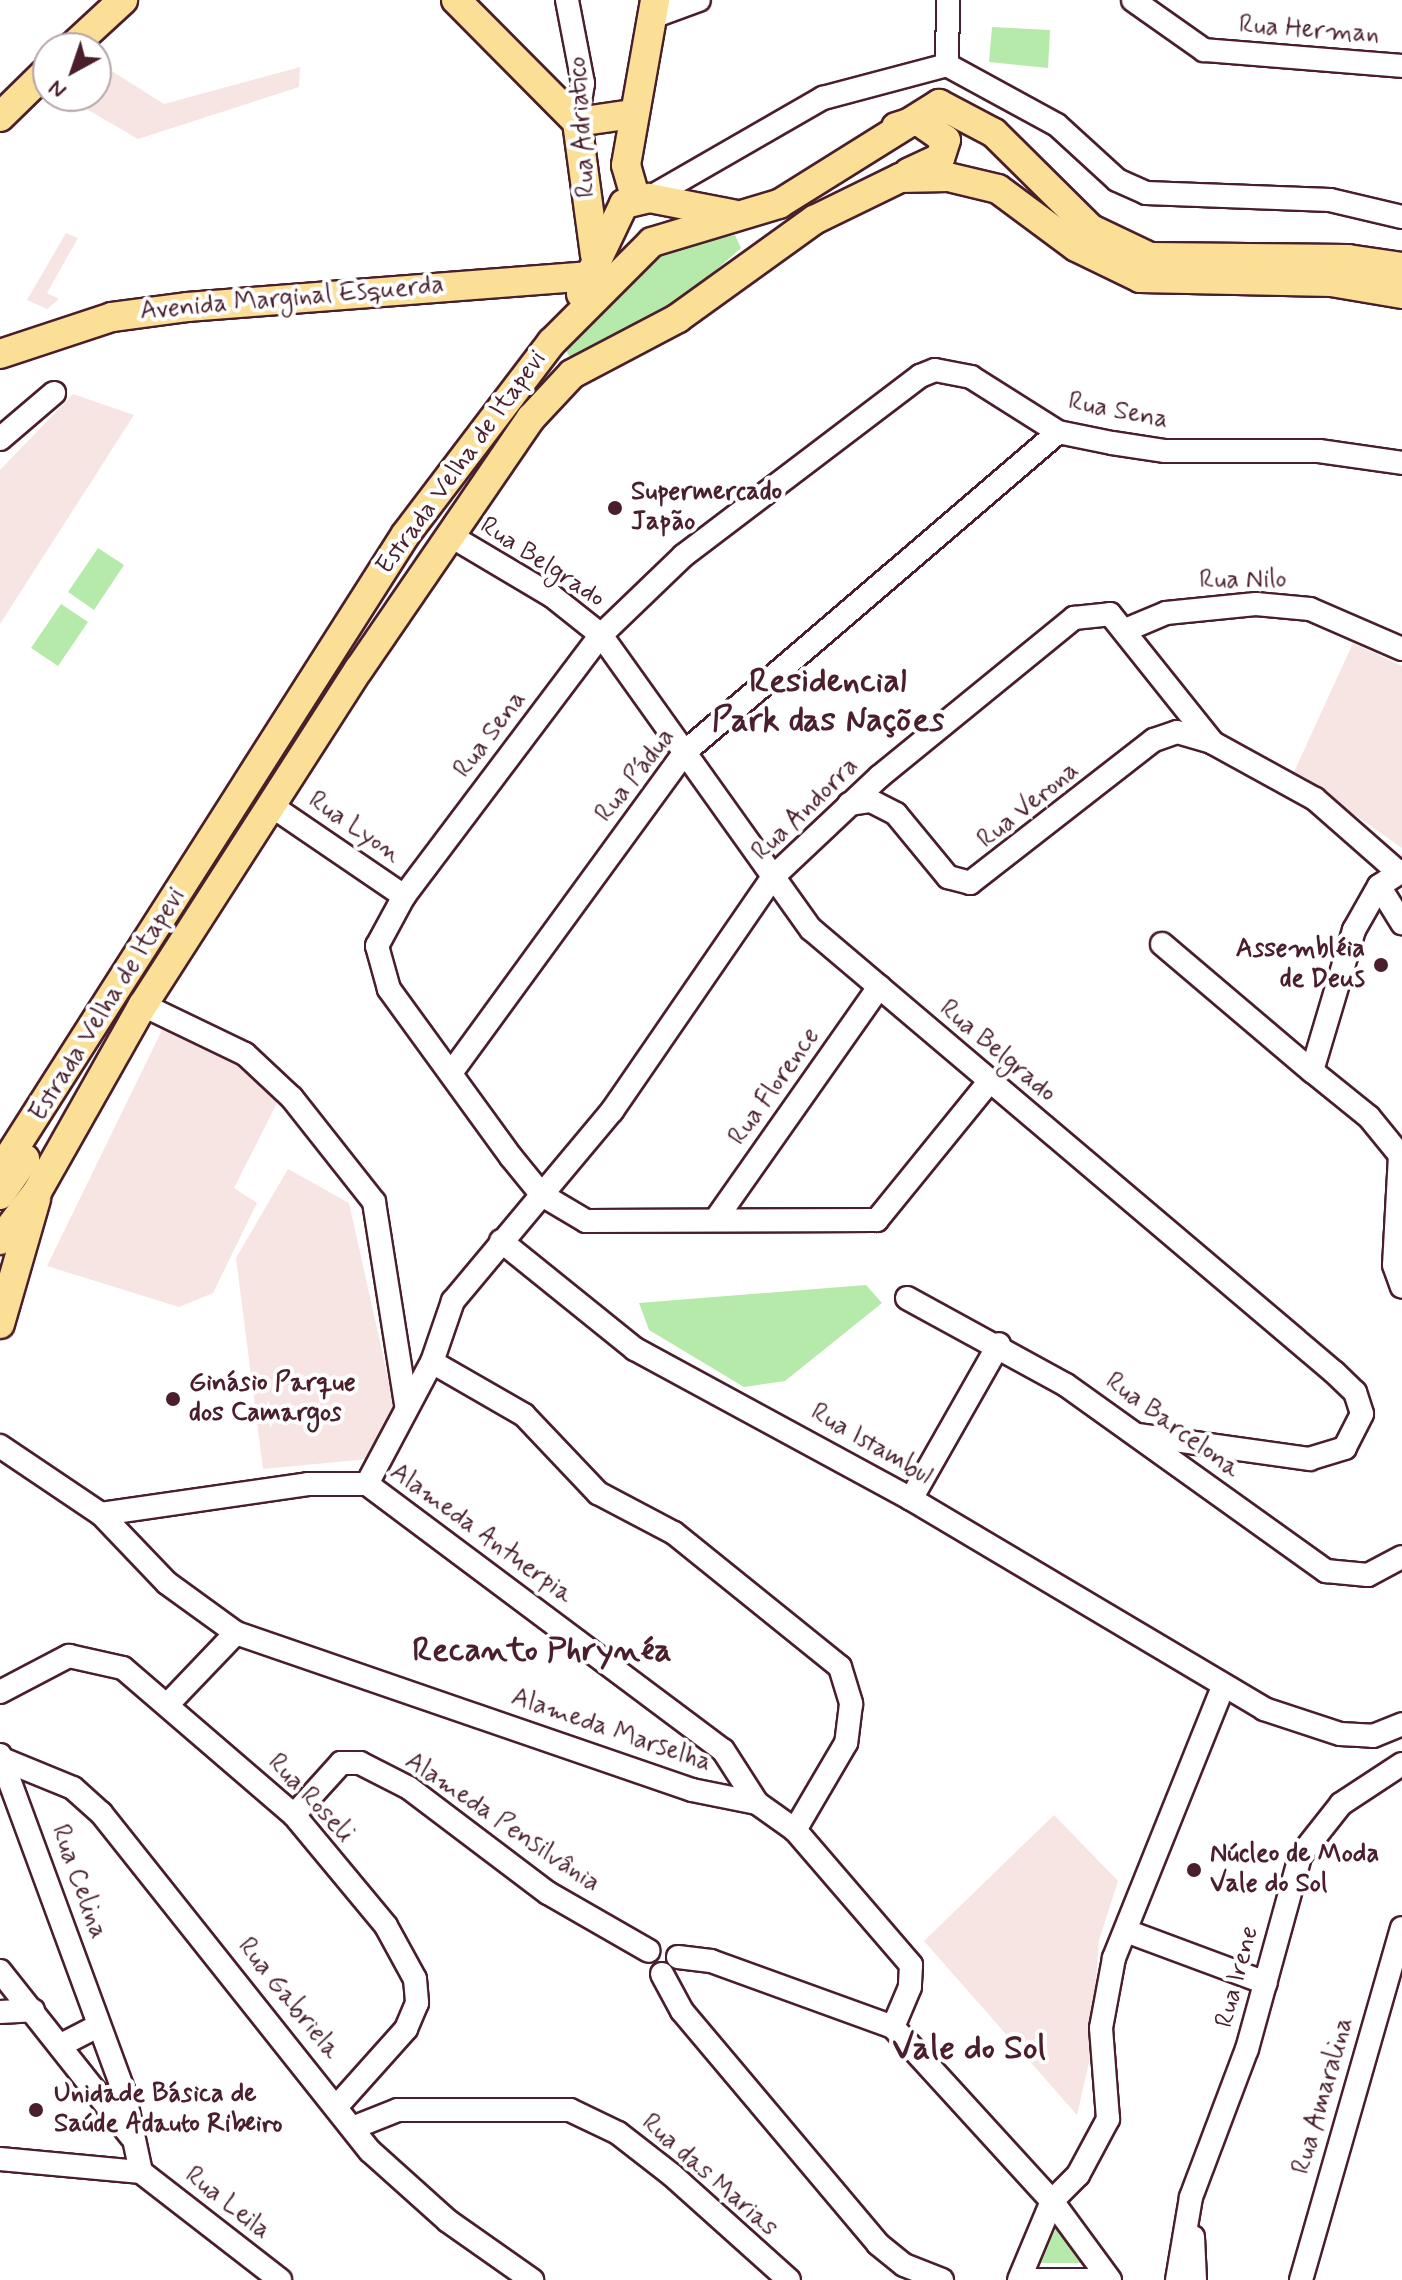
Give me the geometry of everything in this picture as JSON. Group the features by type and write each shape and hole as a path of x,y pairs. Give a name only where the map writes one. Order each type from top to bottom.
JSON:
{"main road":[{"path":"88,32 123,0"},
{"path":"456,0 577,122 633,114"},
{"path":"642,199 626,165 653,9"},
{"path":"0,117 32,86"},
{"name":"Estrada Velha de Itapevi","path":"0,1171 45,1108 406,534 566,327 652,242 740,216 823,179 891,128 931,106 963,111 1091,229 1150,257 1348,259 1402,267"},
{"path":"891,128 917,120 946,140 940,158 900,178"},
{"name":"Rua Adriatico","path":"577,122 592,266"},
{"name":"Estrada Velha de Itapevi","path":"0,1240 37,1192 143,1005 272,806 531,418 572,374 678,318 814,220 900,178 948,177 998,189 1076,247 1140,278 1331,282 1402,294"},
{"path":"566,327 617,211 642,199 740,216"},
{"name":"Avenida Marginal Esquerda","path":"0,354 112,317 592,266"},
{"path":"0,1195 40,1134 45,1108"},
{"path":"0,1324 37,1192"}],"street":[{"name":"Rua Adriatico","path":"567,0 583,83 577,122"},
{"path":"653,9 699,0"},
{"path":"947,65 948,0"},
{"name":"Rua Herman","path":"1133,0 1204,50 1402,66"},
{"path":"642,199 823,98 947,65 1057,125 1117,180 1146,193 1330,200 1402,217"},
{"name":"Rua Sena","path":"989,1082 877,1220 586,1221 542,1195 381,973 377,946 404,896 601,635 683,556 920,376 935,370 971,377 1058,432 1165,451 1319,451 1402,463"},
{"path":"0,439 54,393"},
{"name":"Rua Pádua","path":"451,1073 685,752 1058,432"},
{"name":"Rua Belgrado","path":"451,536 552,596 601,635 811,929 1334,1372 1355,1392 1362,1414 1345,1448 1310,1459 1140,1435"},
{"name":"Rua Nilo","path":"1128,629 1166,613 1256,604 1310,609 1402,649"},
{"name":"Rua Andorra","path":"367,1484 406,1405 432,1362 453,1301 612,1111 773,877 849,804 1074,618 1110,614 1128,629"},
{"path":"1128,629 1213,743"},
{"path":"1154,740 1169,703 1161,673"},
{"path":"1154,740 1177,732 1213,743 1315,799 1400,871 1379,886 1354,930 1312,1071"},
{"name":"Rua Verona","path":"896,814 948,877 970,883 1154,740"},
{"path":"896,814 891,784 902,759"},
{"path":"849,804 871,801 896,814"},
{"name":"Rua Lyon","path":"272,806 404,896"},
{"path":"1379,886 1402,923"},
{"path":"1162,944 1369,1117 1400,1155 1394,1265 1402,1287"},
{"name":"Rua Florence","path":"716,1219 879,987"},
{"path":"143,1005 245,1054 292,1098 374,1202 406,1405"},
{"name":"Rua Istambul","path":"501,1241 635,1349 911,1499 1223,1687 1302,1722 1373,1736"},
{"name":"Rua Barcelona","path":"907,1298 999,1344 1140,1435 1326,1571 1368,1575 1402,1557"},
{"path":"911,1499 999,1344"},
{"path":"432,1362 524,1415 598,1493 674,1533 840,1667 851,1704 846,1743 795,1830"},
{"name":"Alameda Marselha","path":"0,1446 101,1514 167,1583 236,1633 692,1790 757,1803"},
{"name":"Alameda Antuerpia","path":"101,1514 308,1484 367,1484 723,1750 757,1803 795,1830 911,1965 910,1987 893,2027"},
{"path":"169,1703 236,1633"},
{"name":"Rua Roseli","path":"0,1692 41,1666 96,1658 123,1668 169,1703 294,1815 386,1926 415,1979 417,2003 406,2029 366,2080 338,2105"},
{"path":"1019,2280 1052,2201 1078,2175 1108,2119 1101,2028 1126,1931 1223,1687"},
{"path":"1377,1776 1381,1754 1373,1736 1402,1724"},
{"name":"Rua Celina","path":"1,1757 98,2026 141,2172"},
{"name":"Rua Gabriela","path":"1,1757 73,1788 101,1813 393,2174 532,2280"},
{"name":"Alameda Pensilvânia","path":"294,1815 332,1770 349,1759 360,1763 409,1788 548,1893 649,1951"},
{"name":"Rua Irene","path":"1177,2280 1191,2197 1223,2123 1266,1983 1300,1856 1326,1818 1377,1776 1402,1764"},
{"name":"Rua Amaralina","path":"1301,2280 1402,1928"},
{"path":"1126,1931 1266,1983"},
{"path":"942,2280 904,2265 878,2244 682,2011 662,1974 648,1964 649,1951 668,1943 678,1957 711,1961 893,2027 1052,2201 1110,2280"},
{"path":"662,1974 678,1957"},
{"path":"0,1971 134,2141"},
{"path":"0,2012 33,2010"},
{"path":"61,2045 98,2026"},
{"path":"366,2080 384,2112"},
{"name":"Rua das Marias","path":"355,2127 384,2112 570,2110 661,2167 789,2280"},
{"path":"0,2159 141,2172"},
{"name":"Rua Leila","path":"141,2172 280,2280"},
{"name":"Rua Irene","path":"1191,2197 1195,2280"},
{"path":"1034,2280 1095,2280"}],"shaded area":[{"path":"300,67 299,87 138,139 92,112 112,112 112,71 164,104"},
{"path":"66,233 78,238 47,293 59,299 47,309 27,300"},
{"path":"73,394 134,415 0,624 0,470"},
{"path":"1353,643 1402,666 1402,848 1294,772"},
{"path":"164,1026 223,1049 277,1103 234,1188 257,1203 213,1293 179,1307 47,1266"},
{"path":"288,1169 349,1203 394,1405 369,1459 263,1469 236,1258"},
{"path":"1054,1815 1118,1881 1099,1940 1090,2058 1077,2115 924,1941"}],"green space":[{"path":"992,27 1050,30 1048,68 989,62"},
{"path":"735,235 741,248 681,301 573,364 564,346 652,253"},
{"path":"98,548 124,565 94,610 68,592"},
{"path":"61,604 88,622 58,666 31,648"},
{"path":"866,1285 882,1303 785,1381 744,1387 649,1330 639,1303"},
{"path":"1056,2228 1081,2263 1041,2263"}],"place":[{"name":"Supermercado Japão","path":"615,508"},
{"name":"Assembléia de Deus","path":"1381,965"},
{"name":"Ginásio Parque dos Camargos","path":"173,1399"},
{"name":"Núcleo de Moda Vale do Sol","path":"1194,1870"},
{"name":"Unidade Básica de Saúde Adauto Ribeiro","path":"36,2110"}],"district":[{"name":"Residencial Park das Nações","path":"828,700"},
{"name":"Recanto Phrynéa","path":"542,1651"},
{"name":"Vale do Sol","path":"969,2049"}]}
